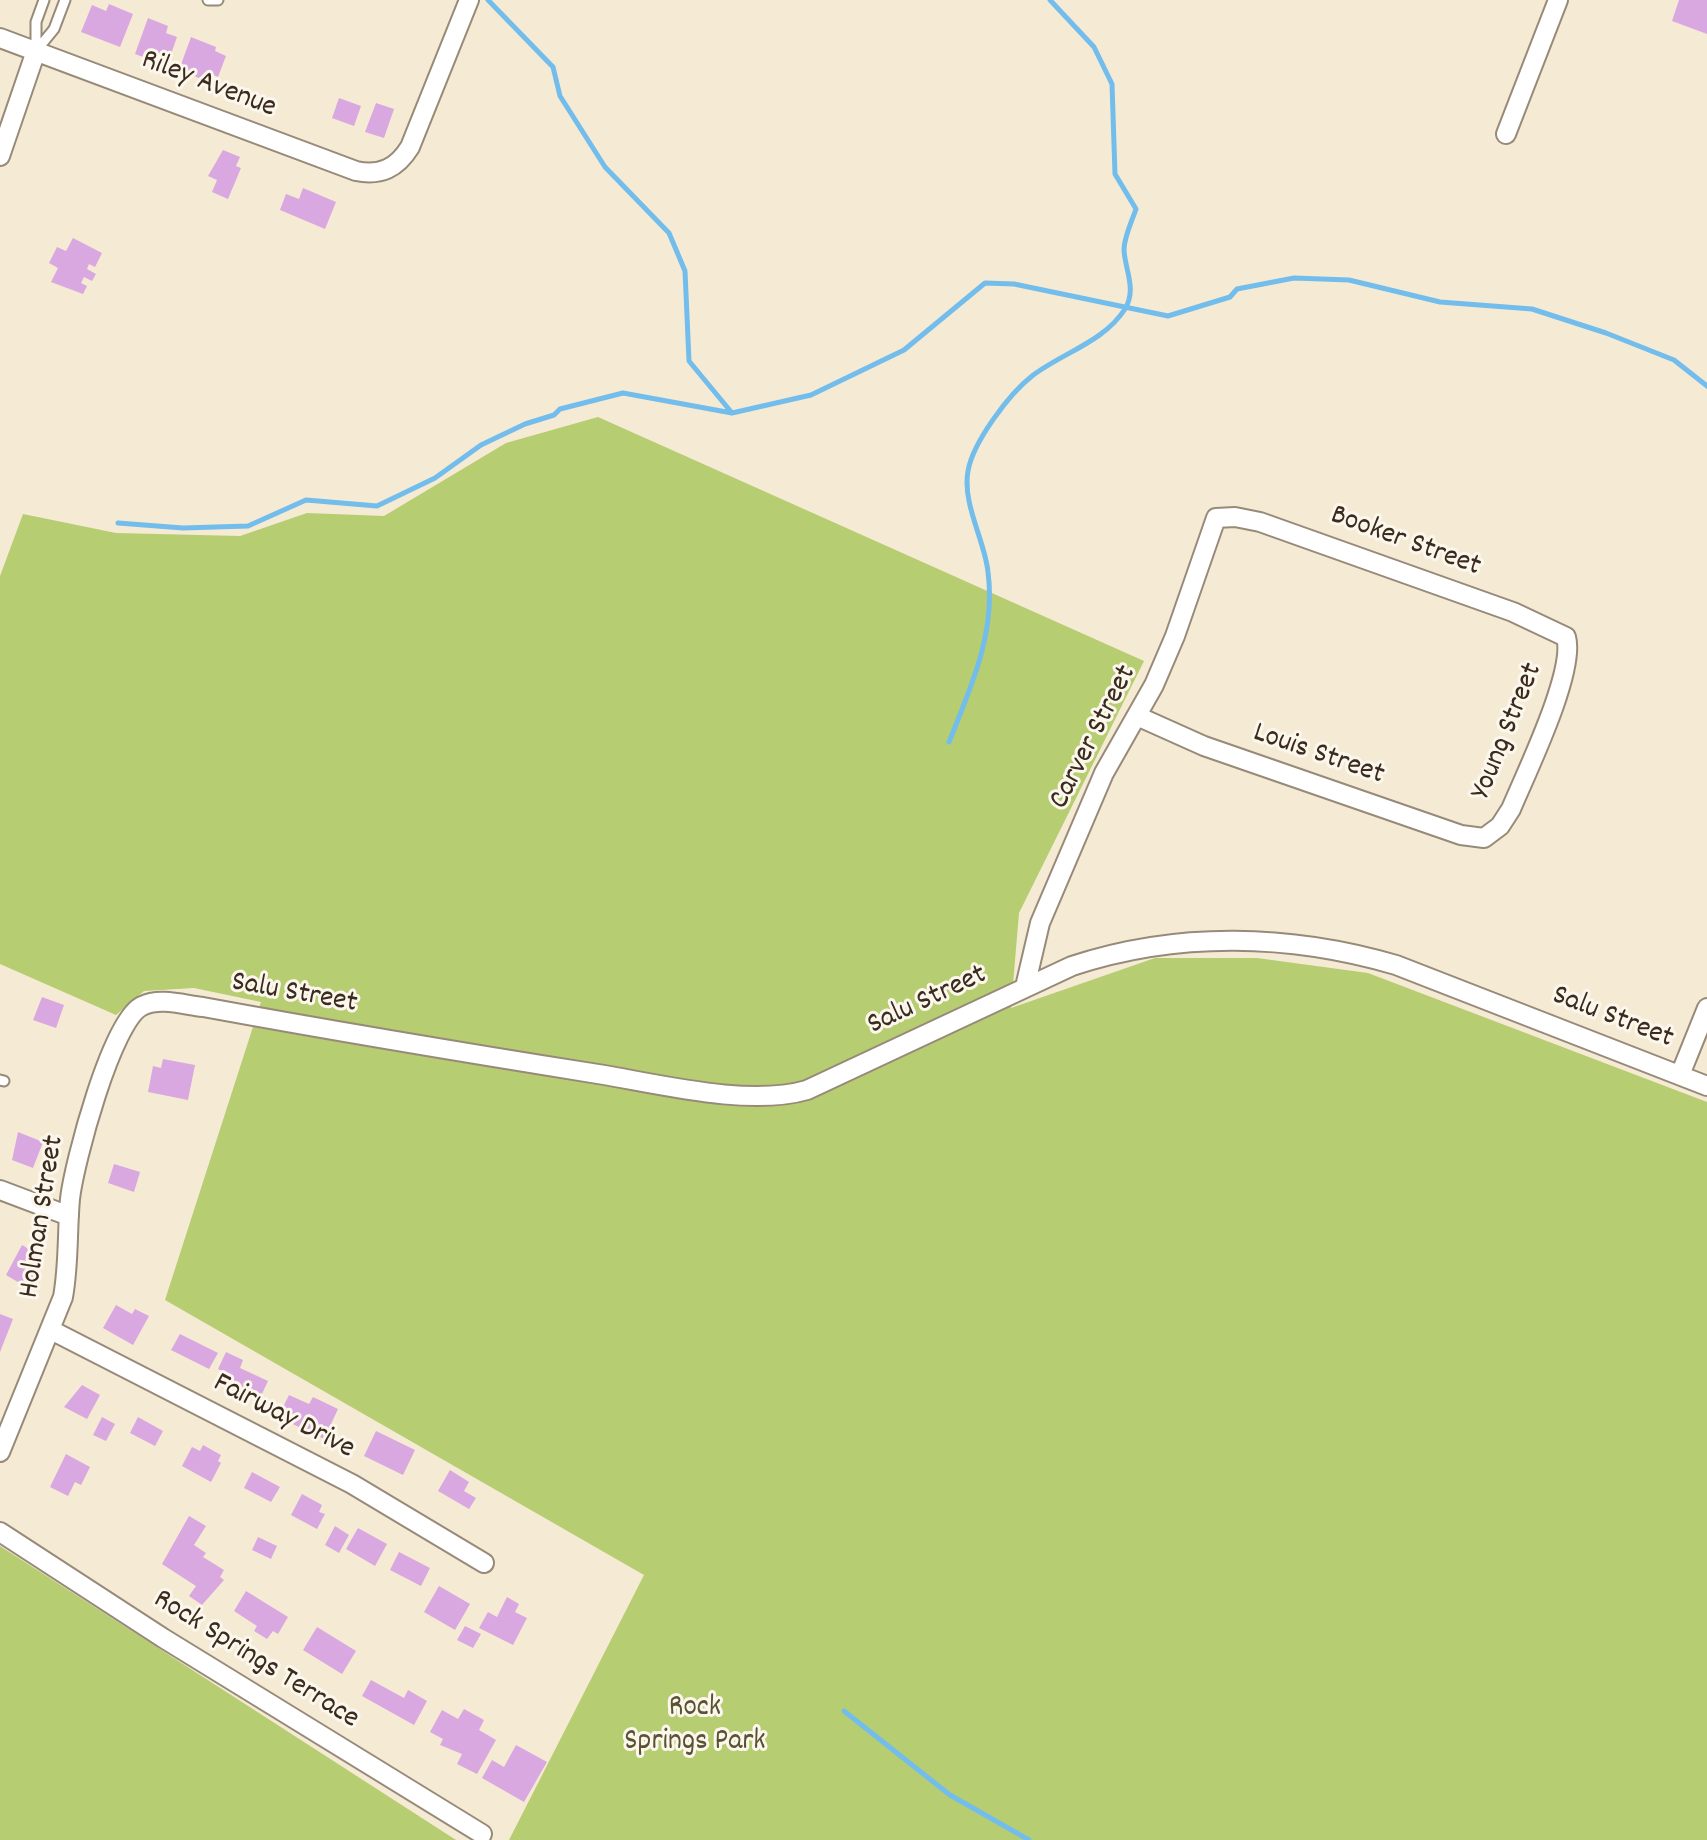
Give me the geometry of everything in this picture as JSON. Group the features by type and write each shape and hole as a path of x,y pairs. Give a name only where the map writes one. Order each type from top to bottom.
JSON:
{"street":[{"name":"Riley Avenue","path":"0,38 356,171 379,173 397,164 410,147 426,114 469,0"},
{"path":"1506,134 1558,0"},
{"path":"0,156 36,51"},
{"name":"Booker Street","path":"1220,516 1260,522 1322,542 1513,612 1566,637"},
{"name":"Carver Street","path":"1025,987 1040,923 1104,773 1137,716 1175,636 1212,522 1220,516"},
{"name":"Young Street","path":"1484,838 1500,826 1534,753 1568,657 1566,637"},
{"name":"Louis Street","path":"1137,716 1299,780 1461,835 1484,838"},
{"name":"Salu Street","path":"153,1003 203,1007 390,1041 765,1098 807,1090 1025,987 1103,956 1154,946 1244,940 1315,946 1396,965 1707,1086"},
{"name":"Holman Street","path":"0,1452 51,1330 68,1269 69,1216 77,1163 113,1047 131,1015 153,1003"},
{"path":"1680,1075 1707,1008"},
{"path":"0,1190 69,1216"},
{"name":"Fairway Drive","path":"51,1330 352,1484 484,1563"},
{"name":"Rock Springs Terrace","path":"0,1532 482,1834"}],"lane":[{"path":"36,51 36,22 44,0"},
{"path":"36,51 54,29 65,0"},
{"path":"208,0 218,0"}],"green space":[{"name":"Rock Springs Park","path":"598,417 1144,661 1019,913 1011,1008 1155,958 1257,958 1368,973 1707,1102 1707,1840 509,1840 644,1575 165,1300 261,1002 194,988 144,991 116,1015 0,964 0,576 23,514 116,533 240,536 307,513 384,516 506,443"},
{"path":"0,1546 456,1840 0,1840"}],"building":[{"path":"1679,0 1707,0 1707,34 1672,21"},
{"path":"109,4 133,14 120,47 81,32 92,5 106,11"},
{"path":"148,18 168,26 166,33 177,37 170,57 157,53 154,61 135,54"},
{"path":"191,37 216,47 215,51 226,56 218,77 207,72 204,80 179,70"},
{"path":"339,98 361,106 354,126 332,118"},
{"path":"376,103 394,109 384,138 365,132"},
{"path":"223,150 240,157 236,166 241,168 228,199 212,192 217,180 208,176"},
{"path":"303,188 336,202 325,229 280,210 286,194 299,199"},
{"path":"73,238 102,253 95,267 89,264 87,269 96,274 92,281 84,277 81,283 87,286 83,294 51,282 58,268 49,263 57,247 66,251"},
{"path":"42,997 64,1005 56,1028 33,1020"},
{"path":"163,1059 195,1065 188,1100 148,1092 153,1066 161,1068"},
{"path":"18,1132 43,1142 33,1168 12,1160"},
{"path":"114,1164 140,1172 134,1192 108,1183"},
{"path":"22,1245 37,1254 34,1261 41,1265 28,1288 6,1275"},
{"path":"116,1305 132,1314 135,1309 149,1316 133,1345 103,1328"},
{"path":"0,1314 13,1319 0,1352"},
{"path":"180,1334 218,1353 209,1369 171,1350"},
{"path":"226,1352 243,1360 240,1368 268,1381 260,1398 225,1383 229,1374 218,1369"},
{"path":"82,1385 100,1395 87,1419 64,1407"},
{"path":"289,1395 309,1404 313,1397 338,1409 324,1439 278,1417"},
{"path":"102,1417 115,1424 106,1441 93,1435"},
{"path":"138,1417 163,1431 155,1446 130,1433"},
{"path":"376,1431 415,1450 403,1475 364,1456"},
{"path":"203,1445 221,1455 218,1461 221,1463 211,1482 182,1466 192,1447 200,1451"},
{"path":"66,1454 90,1467 81,1485 75,1482 68,1496 50,1487"},
{"path":"450,1470 469,1482 464,1491 476,1498 469,1509 438,1491"},
{"path":"252,1472 280,1487 271,1502 244,1488"},
{"path":"302,1494 322,1505 319,1512 325,1514 317,1529 291,1515"},
{"path":"189,1516 206,1526 194,1545 206,1553 203,1557 224,1570 220,1577 224,1580 202,1605 189,1596 196,1586 162,1564"},
{"path":"335,1526 349,1535 339,1553 325,1545"},
{"path":"358,1528 387,1544 375,1566 346,1549"},
{"path":"258,1537 277,1546 271,1559 252,1550"},
{"path":"399,1552 430,1568 421,1586 390,1570"},
{"path":"439,1586 470,1604 455,1630 424,1612"},
{"path":"246,1591 288,1617 278,1634 273,1631 267,1639 254,1631 257,1626 234,1611"},
{"path":"507,1597 519,1604 515,1612 527,1618 513,1645 479,1628 488,1612 497,1617"},
{"path":"465,1626 481,1634 473,1648 457,1640"},
{"path":"317,1627 356,1651 342,1674 303,1650"},
{"path":"371,1680 404,1698 408,1690 427,1701 414,1725 362,1696"},
{"path":"464,1709 484,1720 479,1730 496,1740 477,1774 457,1764 462,1754 440,1745 443,1739 430,1732 442,1710 458,1719"},
{"path":"516,1745 547,1762 524,1802 482,1778 492,1760 504,1767"}],"waterway":[{"path":"488,0 553,67 560,96 605,167 669,233 685,271 689,361 732,413"},
{"path":"949,742 980,659 990,595 986,560 968,496 971,459 993,419 1023,384 1106,330 1125,309 1130,294 1124,250 1136,209 1115,174 1112,84 1094,47 1050,0"},
{"path":"118,523 183,528 248,526 306,500 377,506 435,478 481,445 525,424 554,415 560,409 623,393 732,413 811,395 904,350 985,283 1014,284 1168,316 1230,297 1237,289 1294,278 1349,280 1440,302 1532,309 1606,333 1674,360 1707,386"},
{"path":"844,1711 950,1795 1029,1840"}]}
